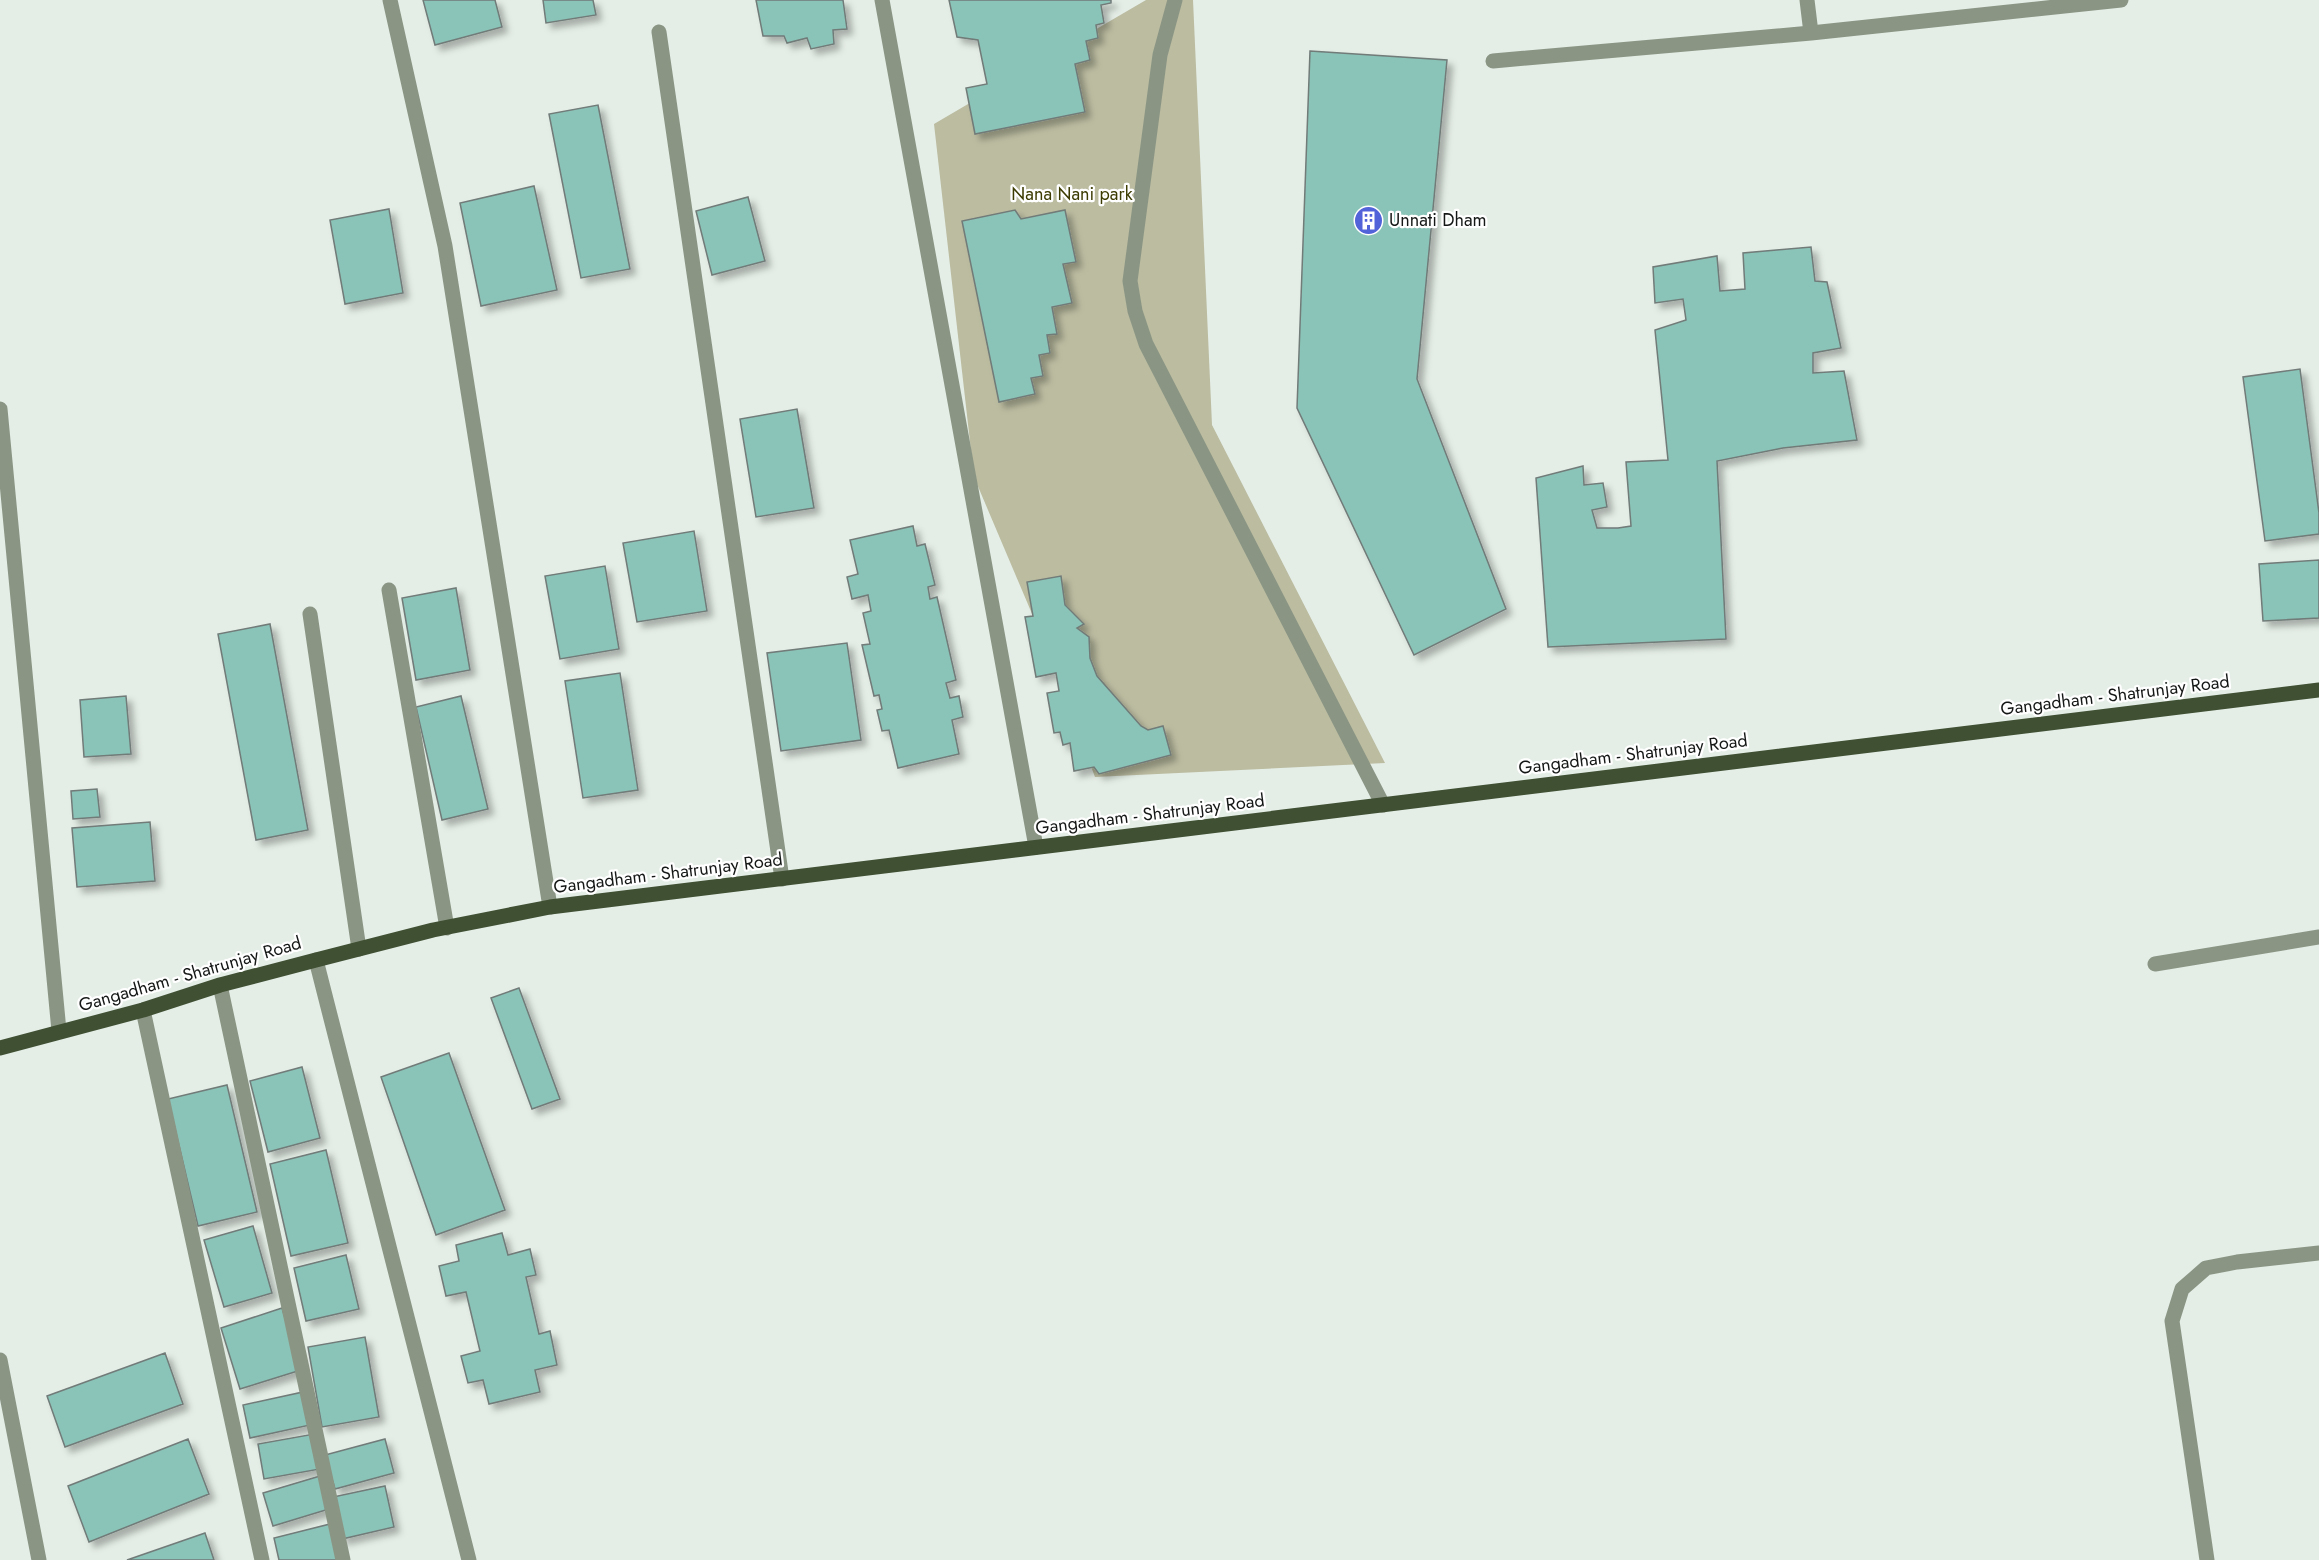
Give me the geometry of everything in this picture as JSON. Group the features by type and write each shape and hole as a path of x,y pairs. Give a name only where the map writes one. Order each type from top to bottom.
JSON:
{"main road":[{"name":"Gangadham - Shatrunjay Road","path":"0,1048 143,1010 220,985 358,949 550,907 2319,690"}],"street":[{"path":"390,0 445,246 550,907"},
{"path":"882,0 1036,847"},
{"path":"1175,0 1160,55 1130,281 1134,311 1146,344 1383,805"},
{"path":"1807,0 1811,33"},
{"path":"1492,61 1811,33 2121,0"},
{"path":"659,32 782,879"},
{"path":"0,409 59,1031"},
{"path":"389,590 447,928"},
{"path":"310,614 358,949"},
{"path":"2155,964 2319,937"},
{"path":"316,960 469,1560"},
{"path":"220,985 343,1560"},
{"path":"143,1010 262,1560"},
{"path":"2206,1560 2172,1321 2182,1289 2206,1268 2237,1262 2319,1253"},
{"path":"0,1360 39,1560"}],"green space":[{"name":"Nana Nani park","path":"1146,0 1193,0 1212,425 1385,763 1095,777 1044,642 974,477 934,124"}],"building":[{"path":"423,0 495,0 502,27 435,45"},
{"path":"543,0 593,0 596,15 546,23"},
{"path":"756,0 843,0 847,29 833,30 834,44 811,49 807,38 787,43 784,36 763,36"},
{"path":"949,0 1111,0 1111,3 1101,5 1104,23 1096,25 1098,38 1086,41 1090,60 1075,64 1085,112 975,134 966,88 987,84 978,40 957,37"},
{"name":"Unnati Dham","path":"1310,51 1447,60 1417,379 1506,609 1414,655 1297,408"},
{"path":"598,105 630,269 581,278 549,114"},
{"path":"534,186 557,290 481,306 460,203"},
{"path":"748,197 765,261 712,275 696,211"},
{"path":"389,209 403,293 345,304 330,220"},
{"path":"1015,210 1021,219 1065,210 1076,262 1063,264 1072,303 1052,307 1057,334 1047,335 1050,353 1039,355 1043,376 1031,378 1035,394 999,402 962,221"},
{"path":"1811,247 1815,281 1827,282 1841,348 1813,353 1813,373 1844,371 1857,440 1783,448 1717,461 1726,639 1548,647 1536,478 1583,466 1584,485 1603,483 1607,507 1592,510 1597,528 1618,528 1631,526 1626,462 1668,460 1655,330 1686,320 1683,299 1655,303 1653,267 1717,256 1720,291 1745,289 1743,253"},
{"path":"2300,369 2319,513 2319,534 2265,541 2243,377"},
{"path":"797,409 814,508 756,517 740,419"},
{"path":"913,526 917,546 925,544 935,585 928,587 930,599 937,597 956,680 946,683 950,698 959,696 963,717 952,720 959,754 898,768 889,730 882,731 877,710 882,709 879,695 874,696 862,645 870,644 863,613 871,611 868,595 852,599 847,577 858,574 850,540"},
{"path":"694,531 707,611 637,622 623,543"},
{"path":"2319,560 2319,618 2263,621 2259,564"},
{"path":"605,566 619,649 560,659 545,576"},
{"path":"1061,576 1065,605 1084,624 1077,628 1089,637 1090,658 1097,676 1141,726 1148,730 1163,726 1171,755 1099,774 1094,767 1074,771 1070,743 1063,745 1060,732 1054,733 1047,693 1059,691 1056,673 1036,677 1025,617 1033,616 1027,582"},
{"path":"456,588 470,670 416,680 402,598"},
{"path":"270,624 308,830 256,840 218,634"},
{"path":"847,643 861,740 781,751 767,653"},
{"path":"620,673 638,790 583,798 565,681"},
{"path":"126,696 131,754 84,757 80,700"},
{"path":"461,696 488,809 442,820 416,707"},
{"path":"97,789 100,817 73,819 71,791"},
{"path":"150,822 155,881 77,887 72,828"},
{"path":"519,988 560,1099 532,1109 491,998"},
{"path":"449,1053 505,1210 436,1235 381,1077"},
{"path":"302,1067 320,1138 268,1152 250,1081"},
{"path":"227,1085 257,1212 198,1226 168,1099"},
{"path":"326,1150 348,1243 291,1256 270,1164"},
{"path":"253,1226 272,1293 224,1307 204,1240"},
{"path":"502,1233 508,1255 530,1249 536,1275 526,1277 539,1334 550,1331 557,1365 535,1370 540,1392 489,1404 483,1380 468,1383 461,1356 480,1351 466,1292 446,1296 439,1266 459,1261 456,1245"},
{"path":"346,1255 359,1309 306,1321 294,1268"},
{"path":"282,1308 301,1370 240,1389 221,1328"},
{"path":"365,1337 379,1417 322,1427 308,1347"},
{"path":"165,1353 183,1404 65,1447 47,1396"},
{"path":"303,1392 310,1425 250,1438 243,1405"},
{"path":"314,1434 320,1469 264,1479 258,1444"},
{"path":"188,1439 209,1494 89,1542 68,1486"},
{"path":"385,1439 394,1473 335,1489 325,1455"},
{"path":"320,1476 329,1509 273,1526 263,1493"},
{"path":"385,1486 394,1527 342,1539 333,1497"},
{"path":"330,1524 338,1560 279,1560 274,1538"},
{"path":"205,1533 214,1560 127,1560"}],"place":[{"name":"Unnati Dham","path":"1368,220"}]}
